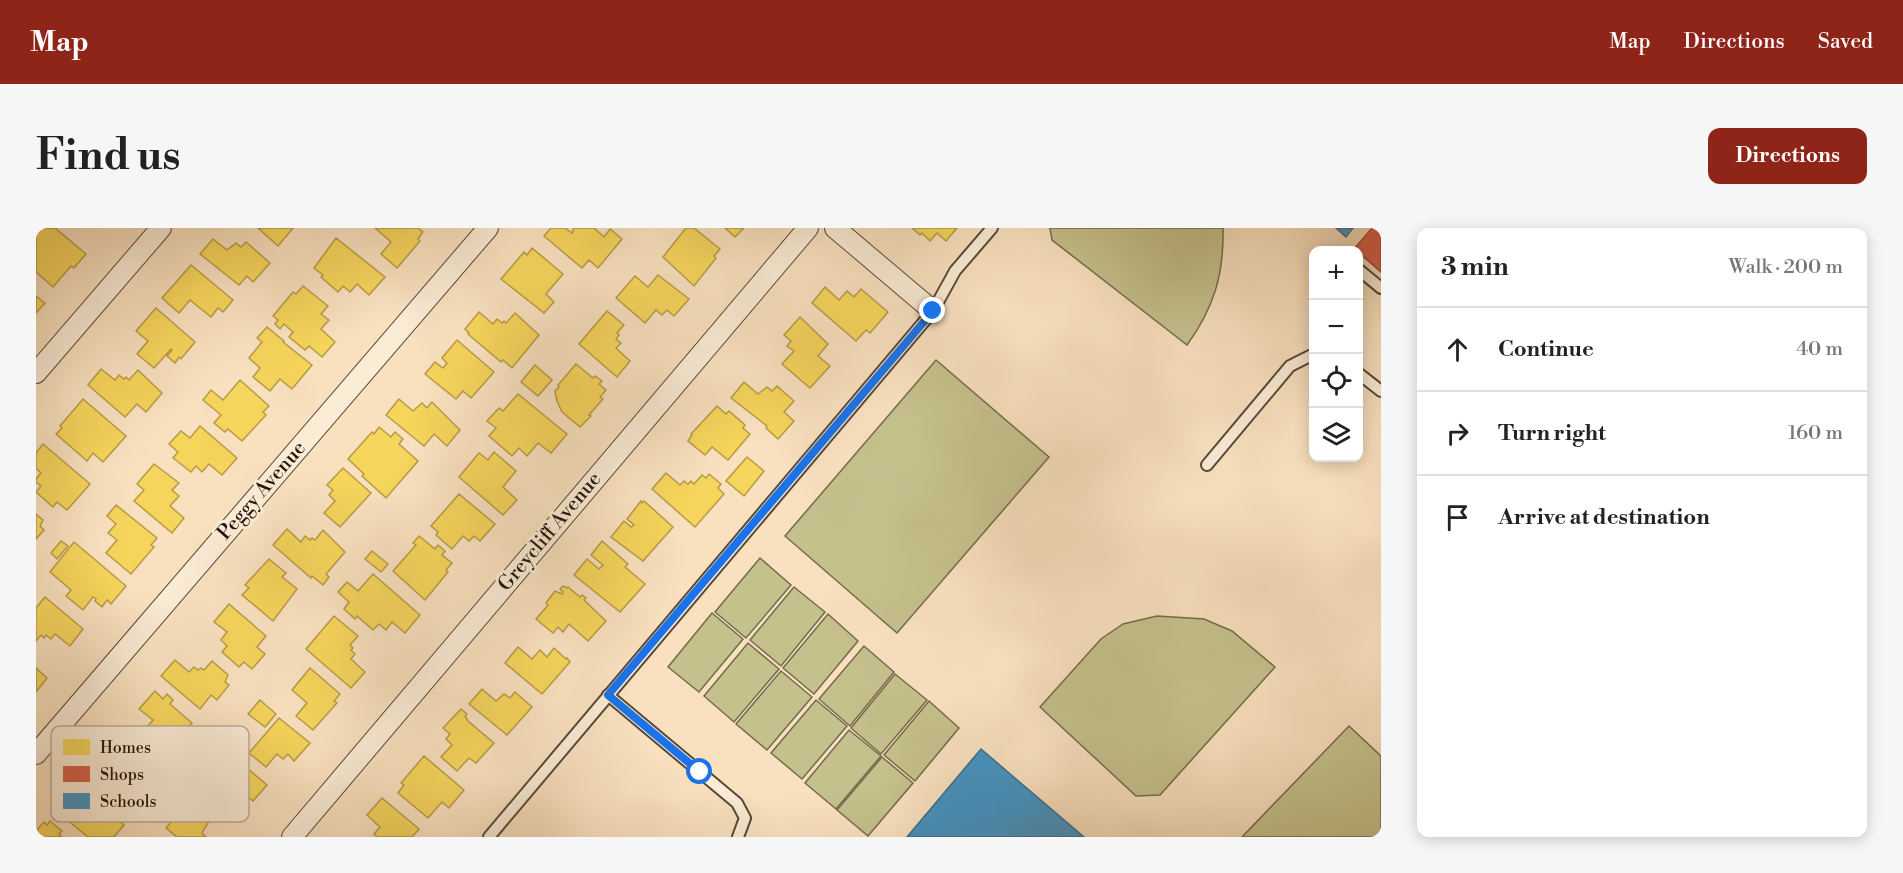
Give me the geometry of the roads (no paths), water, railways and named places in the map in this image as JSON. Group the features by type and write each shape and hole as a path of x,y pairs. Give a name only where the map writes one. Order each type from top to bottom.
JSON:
{"street":[{"path":"36,373 161,228"},
{"name":"Peggy Avenue","path":"60,726 489,228"},
{"name":"Greycliff Avenue","path":"292,837 808,228"},
{"path":"835,228 933,311"},
{"name":"Peggy Avenue","path":"36,754 51,737"}],"lane":[{"path":"489,837 933,311 955,271 992,228"},
{"path":"1363,272 1381,288"},
{"path":"1207,465 1290,366 1309,356"},
{"path":"1363,376 1381,391"},
{"path":"608,695 737,803 745,818 738,837"}]}
